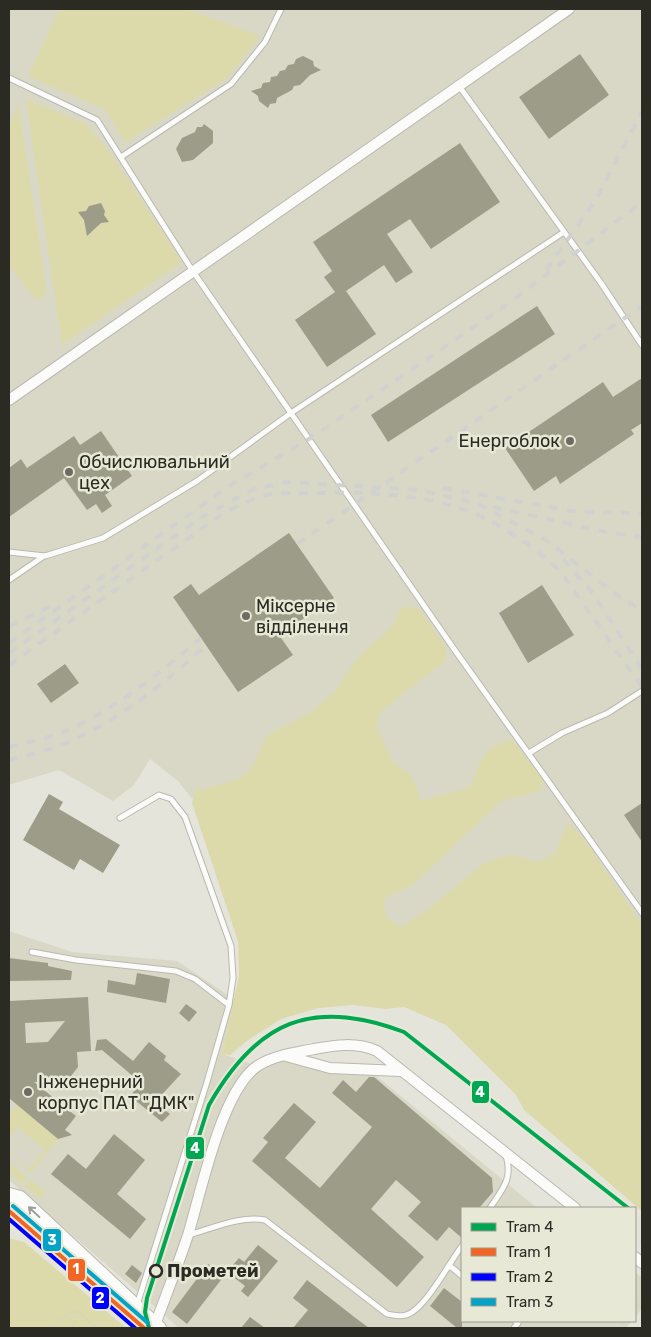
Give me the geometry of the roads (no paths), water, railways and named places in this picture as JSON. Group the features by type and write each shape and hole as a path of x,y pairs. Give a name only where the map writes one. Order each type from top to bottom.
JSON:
{"main road":[{"path":"12,1196 157,1327"}],"street":[{"path":"9,400 192,270 569,9"},
{"path":"157,1327 188,1235 226,1110 242,1082 258,1065 282,1055 326,1047 361,1044 377,1051 574,1207"},
{"path":"282,1055 330,1068 400,1071"}],"lane":[{"path":"121,157 231,84 265,42 281,9"},
{"path":"9,78 97,120 192,270 642,913"},
{"path":"458,86 564,232 642,345"},
{"path":"9,580 45,556 103,538 198,481 291,413 564,232"},
{"path":"9,552 45,556"},
{"path":"529,753 562,734 608,713 642,691"},
{"path":"120,818 160,795 171,799 185,817 231,946 233,978 229,1005 136,1308"},
{"path":"32,952 76,960 176,971 195,979 229,1005"},
{"path":"491,1207 508,1180 510,1169 505,1152"},
{"path":"188,1235 241,1220 256,1218 265,1220 387,1314 397,1316 408,1315 417,1308 450,1266 461,1248"},
{"path":"450,1266 461,1275"}],"railway":[{"path":"546,270 595,201 642,112"},
{"path":"9,643 229,486 309,439 505,306 642,202"},
{"path":"297,544 642,306"},
{"path":"9,653 202,517 252,490 286,482 420,490 476,503 546,540 617,595 642,611"},
{"path":"443,488 577,512 642,513"},
{"path":"9,665 224,513 242,504 278,493 372,493 447,504 490,521 528,544 560,571 642,687"},
{"path":"493,507 610,533 642,537"},
{"path":"563,559 591,591 642,669"},
{"path":"9,626 55,604"},
{"path":"9,747 61,733 104,711 154,676 201,638"},
{"path":"9,760 42,752 101,726 138,702 206,645"}],"tram line":[{"name":"4","path":"149,1328 145,1312 147,1298 209,1105 227,1076 247,1053 268,1036 290,1024 315,1018 341,1017 371,1022 404,1032 627,1207"},
{"name":"3","path":"13,1206 148,1323"},
{"name":"1","path":"9,1211 144,1328"},
{"name":"2","path":"9,1219 135,1328"}],"place":[{"name":"Енергоблок","path":"570,441"},
{"name":"Обчислювальний цех","path":"69,472"},
{"name":"Міксерне відділення","path":"246,616"},
{"name":"Інженерний корпус ПАТ \"ДМК\"","path":"28,1092"},
{"name":"Прометей","path":"156,1271"}]}
